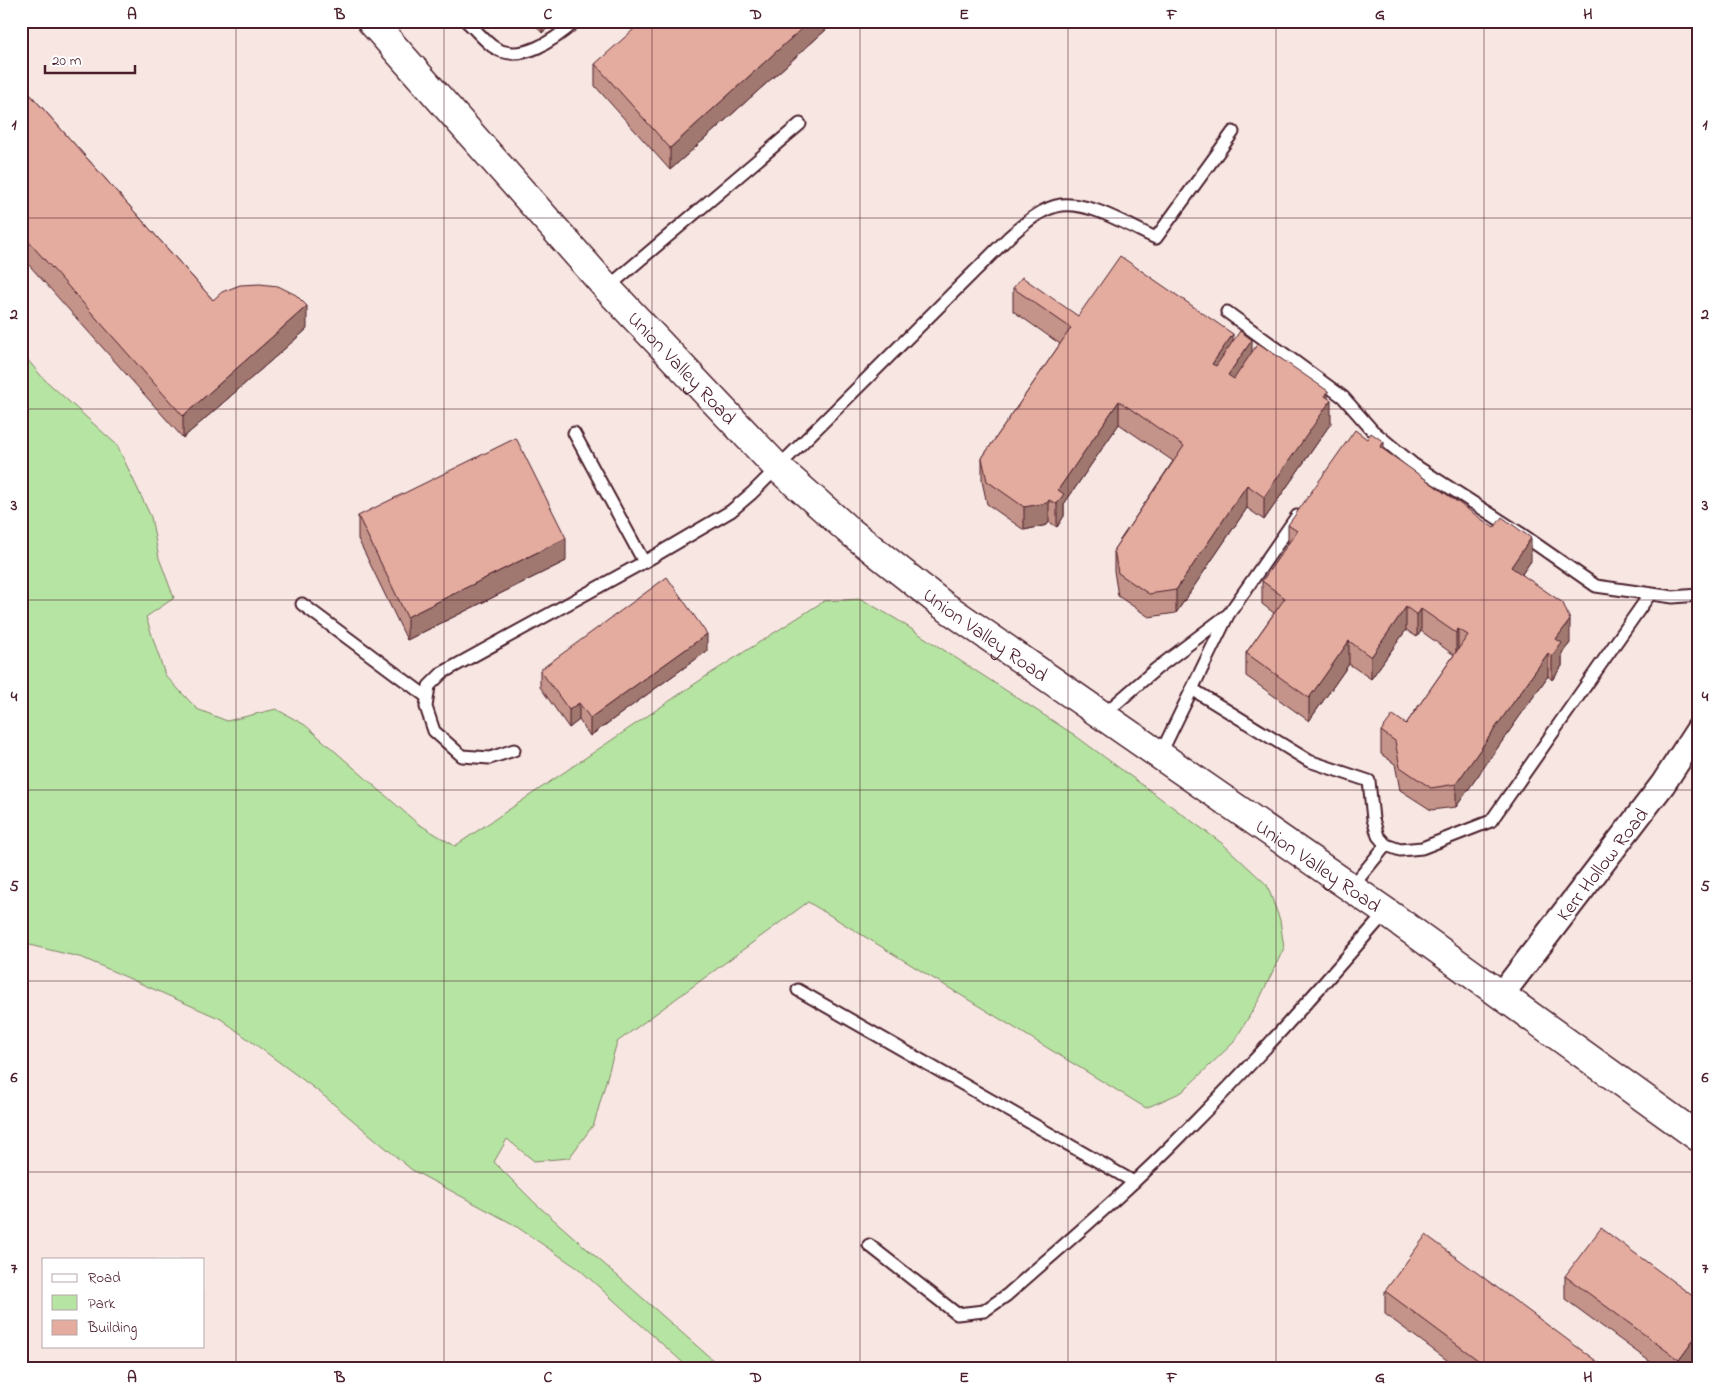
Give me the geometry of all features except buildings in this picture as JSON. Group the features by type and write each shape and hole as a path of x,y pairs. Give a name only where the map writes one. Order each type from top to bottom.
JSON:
{"street":[{"name":"Union Valley Road","path":"371,21 607,288 777,467 847,528 943,605 1386,912 1698,1137"},
{"name":"Kerr Hollow Road","path":"1502,994 1663,784 1698,730"}],"lane":[{"path":"466,21 493,47 508,53 526,51 544,45 576,21"},
{"path":"607,288 800,124"},
{"path":"514,750 490,758 462,756 434,731 426,707 428,686 442,673 644,562 731,511 752,493 1009,238 1032,218 1060,205 1085,207 1156,238 1233,132"},
{"path":"1227,312 1343,397 1360,424 1413,464 1520,533 1596,586 1673,597 1698,595"},
{"path":"574,433 644,562"},
{"path":"1160,756 1228,615 1301,509"},
{"path":"1192,689 1309,761 1369,781 1373,819 1378,836 1386,845 1400,850 1422,848 1491,822 1650,594"},
{"path":"302,604 427,697"},
{"path":"1102,716 1156,669 1228,615"},
{"path":"1351,888 1386,845"},
{"path":"869,1245 957,1314 984,1311 1007,1295 1134,1182 1239,1076 1386,912"},
{"path":"798,990 1134,1182"}],"shaded area":[{"path":"21,21 1698,21 1698,1369 723,1369 719,1366 535,1203 494,1162 507,1139 534,1161 594,1124 617,1042 808,902 1146,1108 1182,1092 1234,1042 1223,844 1073,734 896,619 708,675 456,846 417,823 305,725 276,709 227,721 197,709 165,675 146,617 174,598 159,558 151,517 117,445 43,378 21,352"},
{"path":"21,943 83,958 221,1019 318,1091 579,1269 690,1369 21,1369"}],"green space":[{"path":"21,352 43,378 117,445 151,517 159,558 174,598 146,617 165,675 197,709 227,721 276,709 305,725 417,823 455,846 708,675 824,601 861,599 896,619 1073,734 1223,844 1267,885 1280,920 1284,948 1260,998 1234,1042 1182,1092 1146,1108 808,902 617,1042 594,1124 569,1158 534,1161 507,1139 494,1162 535,1203 723,1369 690,1369 579,1269 511,1223 412,1170 318,1091 221,1019 83,958 21,943"}]}
